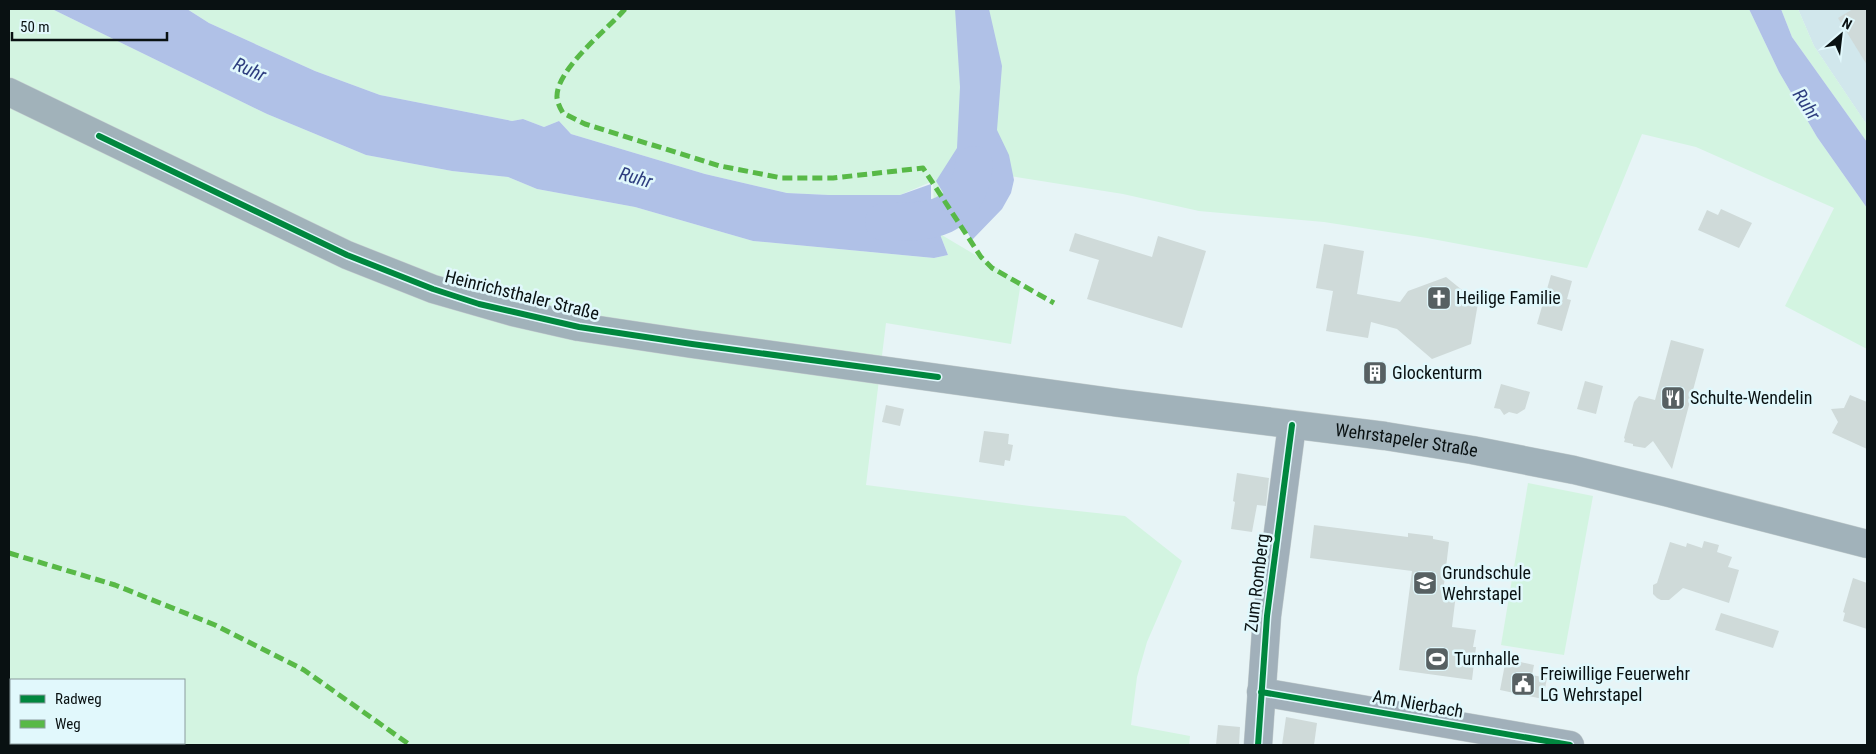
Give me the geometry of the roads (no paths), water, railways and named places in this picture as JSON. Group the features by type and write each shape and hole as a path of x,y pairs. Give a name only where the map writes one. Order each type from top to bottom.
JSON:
{"main road":[{"name":"Heinrichsthaler Straße","path":"9,92 347,255 433,289 479,304 543,320 589,328 692,344 938,377"},
{"name":"Wehrstapeler Straße","path":"938,377 1119,403 1395,438 1488,453 1574,470 1867,544"}],"street":[{"name":"Zum Romberg","path":"1258,745 1268,616 1292,425"},
{"name":"Am Nierbach","path":"1261,692 1570,745"}],"water":[{"path":"52,9 187,9 209,23 315,71 380,95 512,121 523,119 544,127 559,121 571,134 705,174 787,193 900,195 931,184 931,211 948,255 934,258 753,241 635,207 537,189 508,177 452,171 366,155 267,114"},
{"path":"955,9 989,9 1002,66 997,130 1009,155 1014,180 1011,193 1002,209 972,240 936,181 957,148 960,87"},
{"path":"1749,9 1781,9 1792,37 1867,142 1867,208 1817,137 1779,72"}],"waterway":[{"name":"Ruhr","path":"884,222 917,221 944,215 955,208 964,198 970,184 974,165"}],"place":[{"name":"Heilige Familie","path":"1439,298"},
{"name":"Glockenturm","path":"1375,373"},
{"name":"Schulte-Wendelin","path":"1673,398"},
{"name":"Grundschule Wehrstapel","path":"1425,583"},
{"name":"Turnhalle","path":"1437,659"},
{"name":"Freiwillige Feuerwehr LG Wehrstapel","path":"1523,684"}]}
